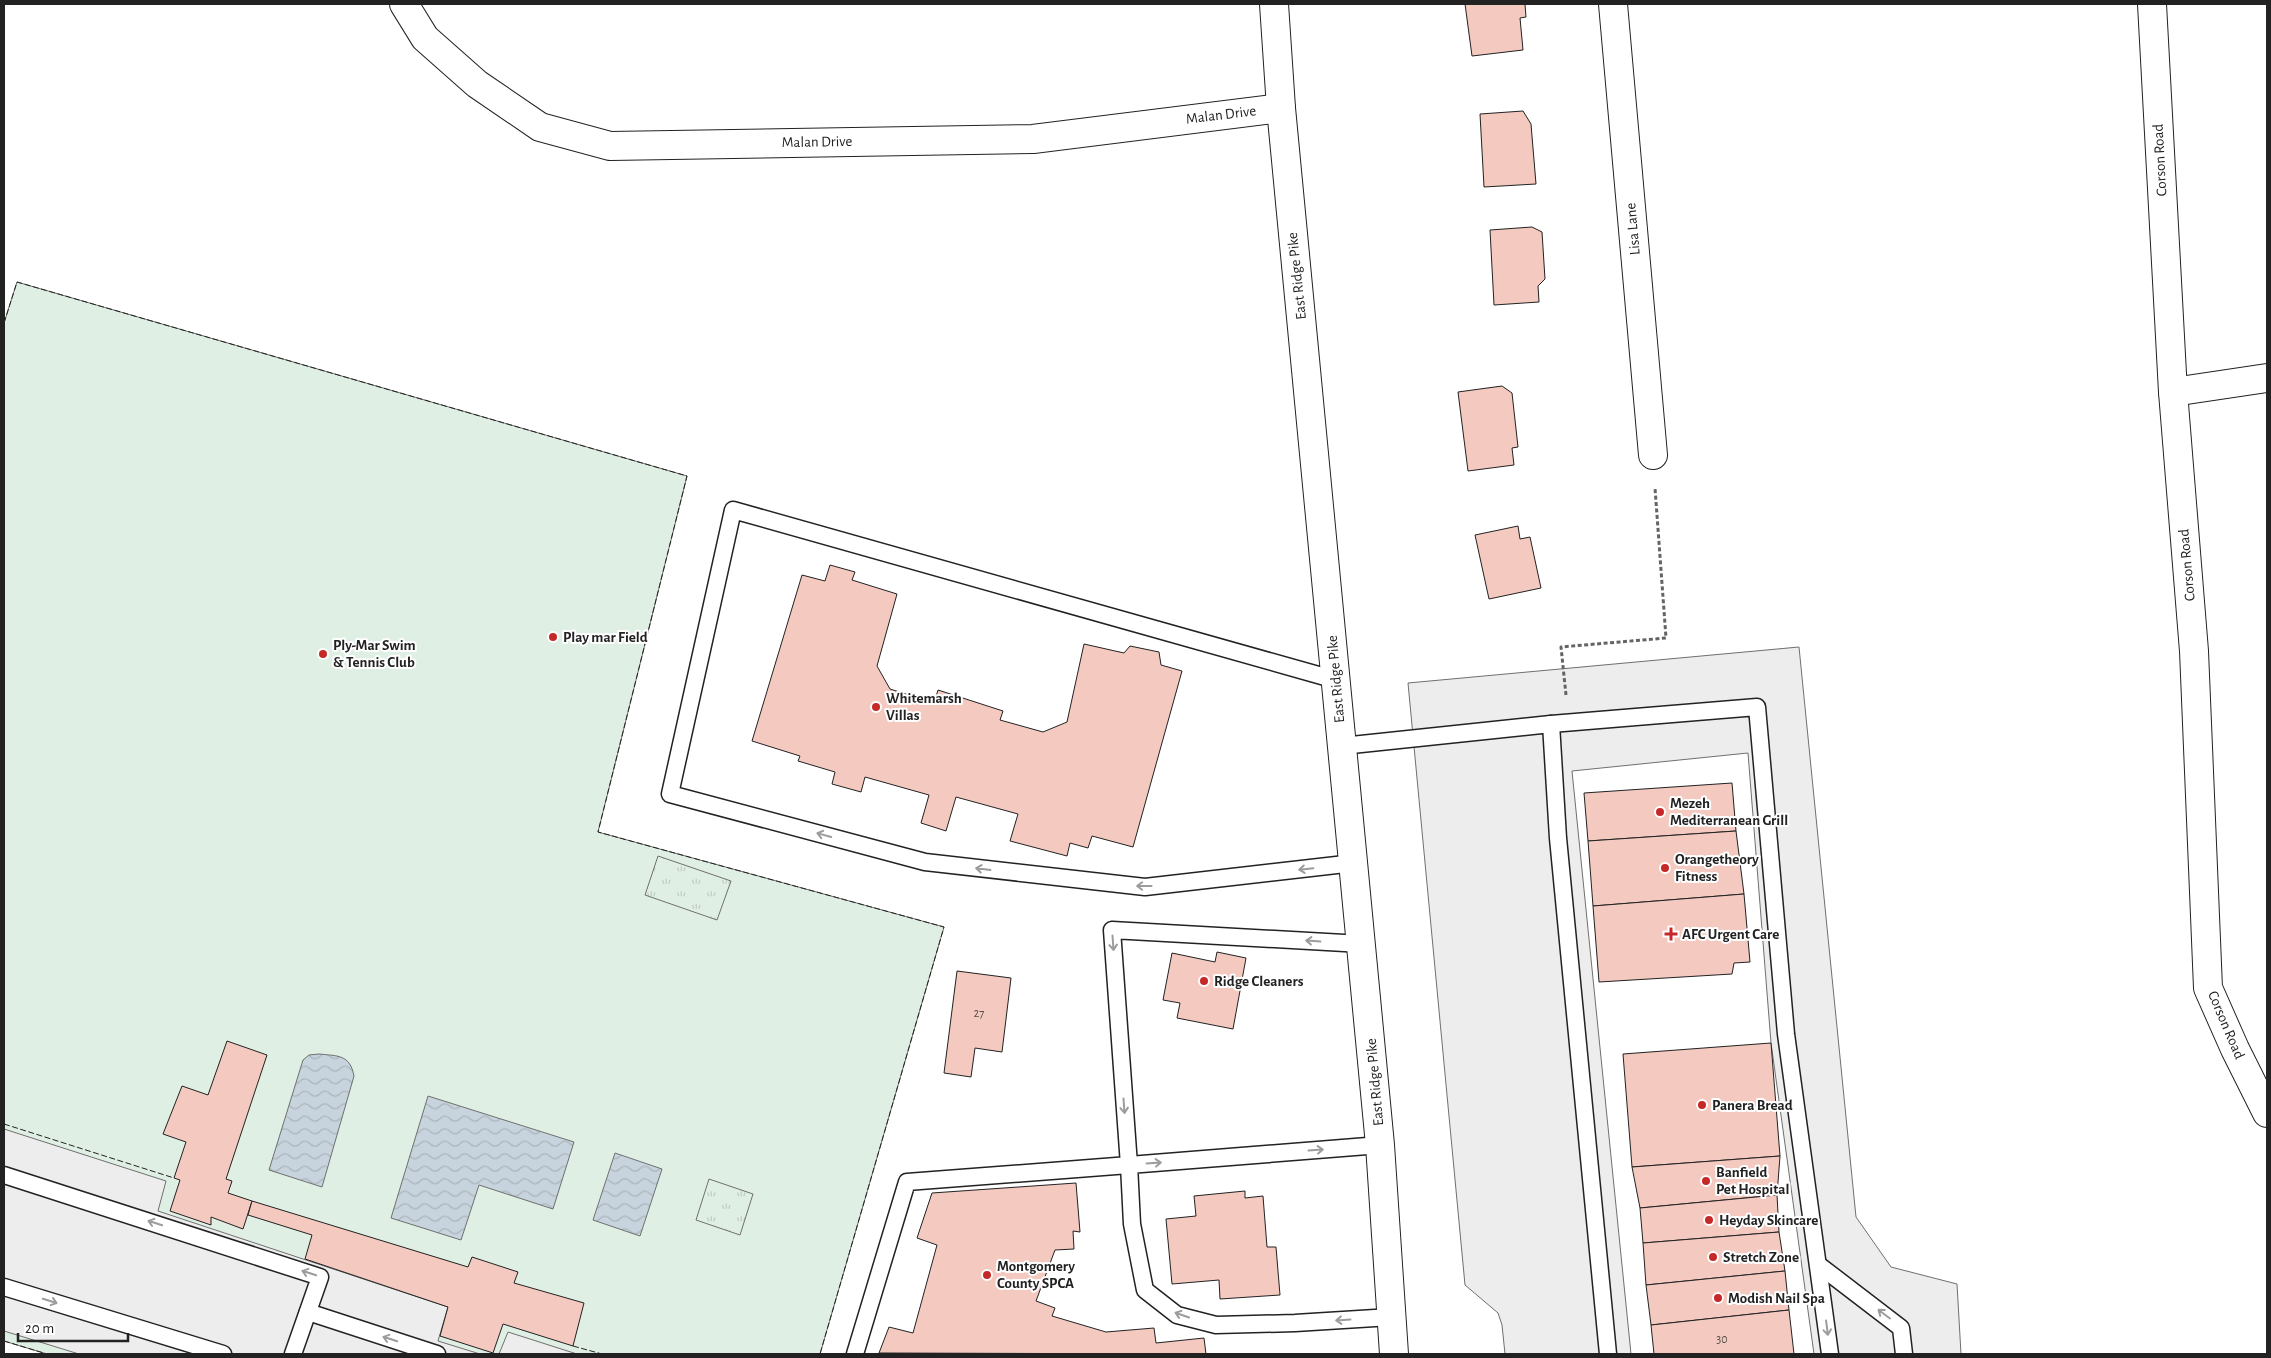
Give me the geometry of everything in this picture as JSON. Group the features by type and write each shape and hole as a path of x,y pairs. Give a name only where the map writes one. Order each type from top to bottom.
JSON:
{"street":[{"name":"Malan Drive","path":"404,4 425,38 478,84 540,127 610,146 1033,139 1281,108"},
{"name":"East Ridge Pike","path":"1274,4 1281,108 1380,1145 1394,1354"},
{"name":"Lisa Lane","path":"1613,4 1652,455"},
{"name":"Corson Road","path":"2152,4 2173,392 2194,651 2208,988 2234,1049 2267,1113"},
{"path":"2173,392 2267,378"}],"lane":[{"path":"1336,680 733,510 670,794 925,862 1144,887 1354,863"},
{"path":"1342,746 1571,722 1757,707 1786,1034 1820,1266 1830,1354"},
{"path":"1551,724 1558,838 1608,1354"},
{"path":"1362,944 1112,930 1132,1224 1145,1290 1176,1315 1216,1325 1295,1323 1392,1316"},
{"path":"855,1354 907,1182 1380,1145"},
{"path":"4,1175 320,1277 293,1354"},
{"path":"1820,1266 1901,1328 1904,1354"},
{"path":"4,1287 223,1354"},
{"path":"308,1312 437,1354"}],"path":[{"path":"1571,722 1560,647 1666,638 1652,455"}],"green space":[{"name":"Ply-Mar Swim & Tennis Club","path":"17,282 687,476 598,832 944,927 820,1354 47,1354 4,1341 4,323"},
{"path":"658,856 731,881 717,920 645,895"},
{"path":"709,1179 753,1194 740,1235 696,1220"}],"shaded area":[{"path":"1799,647 1856,1217 1891,1267 1957,1284 1961,1354 1814,1354 1771,1043 1748,753 1572,771 1631,1354 1505,1354 1502,1325 1498,1313 1465,1285 1408,683"},
{"path":"4,1129 166,1181 158,1211 448,1307 438,1341 480,1354 79,1354 4,1331"},
{"path":"508,1332 577,1354 499,1354"}],"water":[{"path":"309,1055 337,1056 346,1060 354,1076 322,1187 269,1170 303,1060"},
{"path":"428,1096 574,1142 553,1209 479,1185 461,1240 391,1218"},
{"path":"615,1153 662,1169 640,1236 593,1220"}],"building":[{"path":"1465,4 1525,4 1526,17 1520,18 1523,50 1472,56"},
{"path":"1523,111 1531,124 1536,184 1484,187 1480,114"},
{"path":"1532,227 1542,232 1545,279 1538,286 1539,302 1494,305 1490,230"},
{"path":"1502,386 1512,393 1518,447 1512,448 1514,465 1468,471 1458,392"},
{"path":"1518,526 1520,539 1530,537 1541,588 1489,599 1475,535"},
{"name":"Whitemarsh Villas","path":"830,565 855,572 852,580 897,594 877,666 890,689 934,703 938,690 1003,711 1000,720 1043,732 1067,722 1084,644 1124,653 1130,646 1159,652 1161,665 1182,671 1133,847 1092,836 1088,848 1070,843 1067,856 1010,841 1018,814 956,797 946,831 921,823 929,795 865,777 861,792 832,784 835,772 798,761 800,756 752,741 802,575 825,581"},
{"name":"Mezeh Mediterranean Grill","path":"1732,783 1736,831 1588,841 1584,793"},
{"name":"Orangetheory Fitness","path":"1736,831 1744,894 1593,906 1588,841"},
{"name":"AFC Urgent Care","path":"1744,894 1750,962 1734,963 1732,974 1599,982 1593,906"},
{"name":"Ridge Cleaners","path":"1217,952 1246,958 1233,1029 1177,1018 1180,1003 1163,1000 1172,953 1215,962"},
{"path":"957,971 1011,978 1002,1052 975,1048 971,1077 944,1073"},
{"path":"227,1041 267,1055 226,1179 232,1181 228,1193 252,1201 243,1229 211,1217 211,1225 170,1211 180,1180 174,1178 186,1142 163,1134 182,1086 208,1095"},
{"name":"Panera Bread","path":"1771,1043 1780,1156 1632,1167 1623,1054"},
{"name":"Banfield Pet Hospital","path":"1780,1156 1777,1195 1640,1208 1632,1167"},
{"name":"Montgomery County SPCA","path":"1076,1183 1080,1232 1073,1231 1074,1249 1055,1250 1036,1301 1055,1308 1052,1316 1106,1332 1154,1328 1156,1343 1204,1338 1206,1354 879,1353 889,1327 913,1333 937,1245 917,1238 932,1193"},
{"path":"1245,1191 1245,1198 1263,1196 1267,1247 1276,1247 1280,1295 1220,1299 1219,1280 1172,1284 1166,1219 1196,1216 1194,1196"},
{"name":"Heyday Skincare","path":"1777,1195 1779,1232 1643,1243 1640,1208"},
{"path":"252,1201 468,1267 472,1257 518,1272 514,1283 584,1303 573,1346 503,1324 493,1353 440,1336 448,1307 305,1259 312,1235 248,1215"},
{"name":"Stretch Zone","path":"1779,1232 1785,1271 1646,1285 1643,1243"},
{"name":"Modish Nail Spa","path":"1785,1271 1789,1310 1651,1325 1646,1285"},
{"path":"1789,1310 1794,1354 1654,1354 1651,1325"}],"fence":[{"path":"4,323 17,282 687,476 598,832 944,927 820,1354"},
{"path":"4,1124 174,1178"},
{"path":"4,1341 47,1354"},
{"path":"573,1346 602,1354"}],"place":[{"name":"Play mar Field","path":"553,637"},
{"name":"Ply-Mar Swim & Tennis Club","path":"323,654"},
{"name":"Whitemarsh Villas","path":"876,707"},
{"name":"Mezeh Mediterranean Grill","path":"1660,812"},
{"name":"Orangetheory Fitness","path":"1665,868"},
{"name":"AFC Urgent Care","path":"1671,934"},
{"name":"Ridge Cleaners","path":"1204,981"},
{"name":"Panera Bread","path":"1702,1105"},
{"name":"Banfield Pet Hospital","path":"1706,1181"},
{"name":"Heyday Skincare","path":"1709,1220"},
{"name":"Stretch Zone","path":"1713,1257"},
{"name":"Montgomery County SPCA","path":"987,1275"},
{"name":"Modish Nail Spa","path":"1718,1298"}]}
